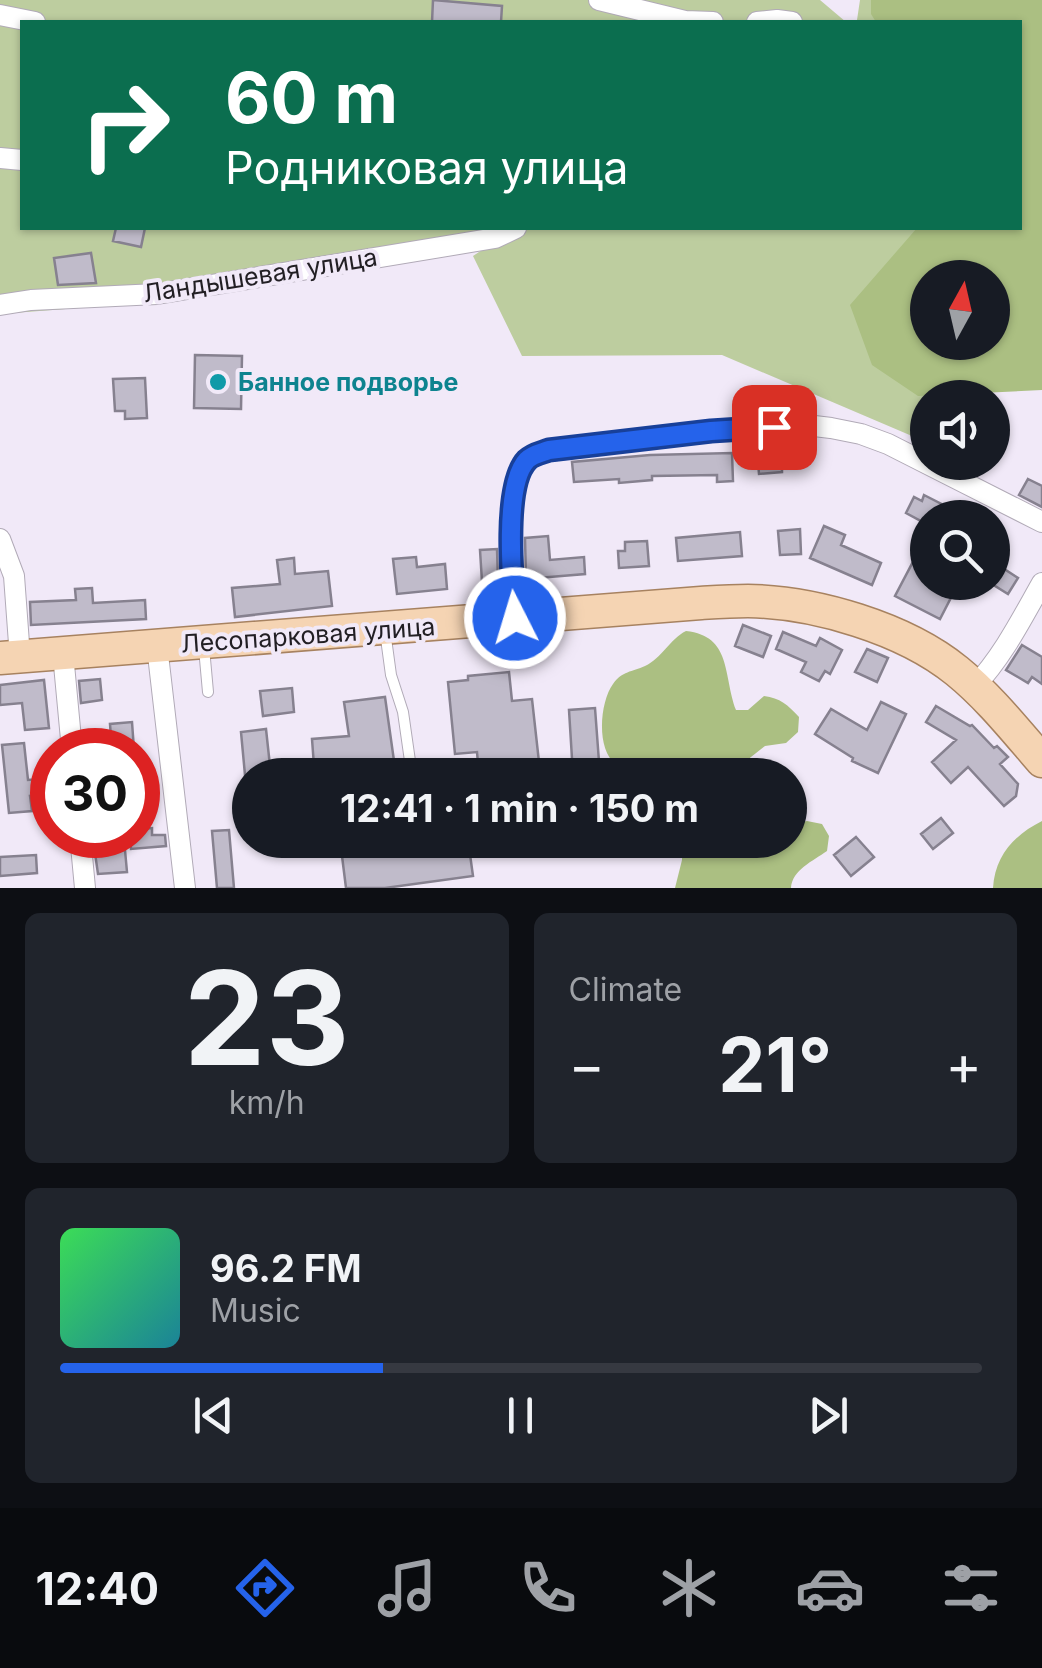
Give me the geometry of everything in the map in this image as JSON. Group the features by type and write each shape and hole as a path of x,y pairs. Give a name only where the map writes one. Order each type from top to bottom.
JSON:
{"main road":[{"name":"Лесопарковая улица","path":"10,658 734,602 790,606 854,620 898,636 938,657 974,686 1042,760"}],"street":[{"path":"599,0 681,20"},
{"path":"0,15 25,20"},
{"name":"Ландышевая улица","path":"0,305 157,294 495,238 512,230"},
{"path":"515,618 510,542 520,472 532,455 549,450 711,431 806,425 831,428 888,444 1042,522"},
{"path":"0,539 14,576 10,658"},
{"path":"974,686 1005,649 1042,583"},
{"path":"157,646 186,888"},
{"path":"64,654 70,728"},
{"path":"82,858 84,888"}],"lane":[{"path":"385,630 410,758"},
{"path":"203,642 208,692"}],"green space":[{"path":"0,0 820,0 844,20 20,20 20,230 1022,230 1022,20 857,20 860,0 1042,0 1042,389 1010,384 1010,380 957,376 955,380 910,380 910,435 722,355 522,356 473,256 482,250 171,301 0,314"},
{"path":"871,0 1042,0 1042,390 1010,392 1010,380 910,380 910,391 872,365 850,305 915,230 1022,230 1022,20 875,20"},
{"path":"686,631 711,641 723,659 736,710 748,710 764,696 775,698 799,717 798,732 786,743 765,746 750,758 611,758 602,729 608,693 616,680 651,663"},
{"path":"807,821 822,824 829,836 827,851 799,871 791,888 675,888 682,860 807,858"},
{"path":"1042,821 1042,888 993,888 1002,856 1023,833"}],"building":[{"path":"433,0 502,6 501,20 432,20"},
{"path":"116,230 145,230 141,247 113,241"},
{"path":"91,253 96,283 58,285 54,258"},
{"name":"Банное подворье","path":"195,355 242,356 241,409 194,408"},
{"path":"145,378 147,418 125,419 125,411 115,411 113,379"},
{"path":"804,444 805,464 759,474 757,449"},
{"path":"732,453 733,481 717,482 717,475 652,476 652,480 619,483 619,479 574,482 572,462"},
{"path":"1028,479 1042,486 1042,507 1019,495"},
{"path":"824,526 845,535 841,545 881,563 872,585 810,558"},
{"path":"800,529 801,554 780,555 778,531"},
{"path":"740,532 742,556 678,561 676,538"},
{"path":"548,536 550,560 584,557 585,574 526,579 525,538"},
{"path":"647,541 649,566 619,568 618,551 625,551 625,542"},
{"path":"497,549 498,581 482,582 480,550"},
{"path":"416,557 417,567 445,564 447,589 397,594 393,559"},
{"path":"294,558 295,574 328,571 332,606 235,617 232,588 280,584 277,560"},
{"path":"910,568 910,600 950,600 940,619 895,596"},
{"path":"1010,573 1018,578 1010,591"},
{"path":"92,588 93,603 145,600 146,619 31,625 30,602 76,600 75,589"},
{"path":"743,625 771,636 763,657 735,646"},
{"path":"783,632 816,646 820,638 842,650 830,674 825,671 819,681 801,672 806,662 776,649"},
{"path":"1022,645 1042,657 1042,684 1032,677 1028,683 1006,670"},
{"path":"867,649 888,658 877,682 855,672"},
{"path":"509,672 512,701 532,699 539,758 478,758 477,752 455,754 448,682 468,680 468,676"},
{"path":"100,679 102,700 81,703 79,681"},
{"path":"44,680 49,728 25,730 22,703 0,705 0,685"},
{"path":"292,688 294,712 263,716 260,691"},
{"path":"385,697 394,758 313,758 312,739 349,736 344,702"},
{"path":"881,702 906,714 878,773 852,761 853,758 815,734 831,709 867,730"},
{"path":"936,706 972,725 1008,757 1000,764 1018,784 1016,796 1004,806 968,767 951,783 932,762 956,740 926,722"},
{"path":"595,708 599,758 572,758 569,710"},
{"path":"132,722 132,728 110,728 110,724"},
{"path":"266,729 269,758 243,758 241,732"},
{"path":"24,743 30,811 9,813 2,745"},
{"path":"941,818 953,833 933,849 921,834"},
{"path":"229,830 234,888 217,888 212,831"},
{"path":"856,837 874,857 851,876 834,855"},
{"path":"0,857 36,858 37,873 0,876"},
{"path":"96,858 126,858 127,872 98,874"},
{"path":"342,858 470,858 473,876 385,888 346,888"}],"place":[{"name":"Банное подворье","path":"218,382"}],"route":[{"path":"515,618 512,518 520,472 532,455 711,431 774,427"}]}
